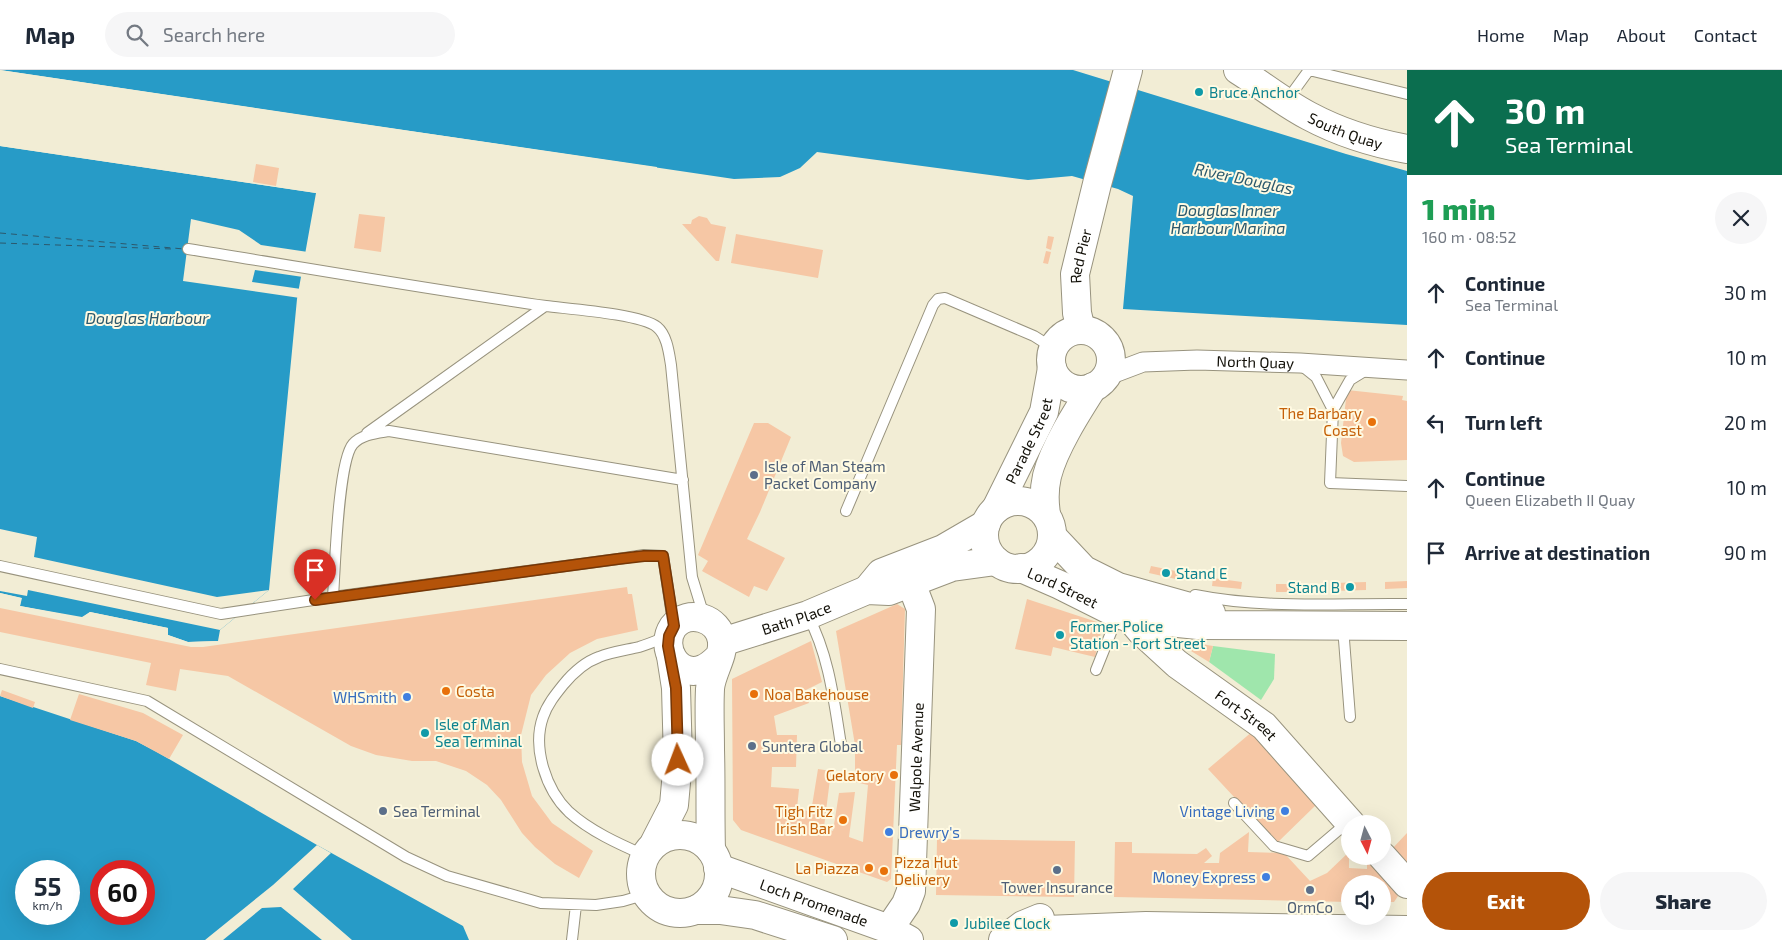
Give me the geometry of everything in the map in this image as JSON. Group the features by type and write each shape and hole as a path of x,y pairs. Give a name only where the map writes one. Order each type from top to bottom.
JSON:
{"main road":[{"name":"South Quay","path":"1238,70 1281,100 1328,126 1407,149"},
{"name":"Red Pier","path":"1081,330 1077,312 1075,274 1096,184 1125,78"},
{"path":"1049,525 1041,508 1023,501 1004,504 991,517 985,536 989,554 1008,564 1031,566 1046,554 1049,525 1044,498 1047,475 1072,420 1110,367 1110,356 1105,342 1099,336 1081,330 1064,334 1058,339 1052,358 1058,380 1071,388 1083,390 1099,381"},
{"name":"Parade Street","path":"991,517 1044,412 1052,358"},
{"name":"Bath Place","path":"720,650 867,590 881,573 943,549 991,517"},
{"name":"Lord Street","path":"1049,525 1084,570 1118,588 1253,624"},
{"name":"Bath Place","path":"867,590 889,592 952,567 1008,564"},
{"name":"Lord Street","path":"1008,564 1060,585 1124,616 1198,625 1407,626"},
{"name":"Walpole Avenue","path":"899,934 911,891 921,609 911,583"},
{"path":"694,616 714,624 719,632 720,650 712,676 710,691 714,859 719,879 709,900 696,910 683,914 665,911 654,904 646,894 641,871 650,849 675,802 678,760 676,688 671,640 683,619 694,616"},
{"name":"Fort Street","path":"1124,616 1177,664 1264,726 1344,815"},
{"path":"671,640 677,664 685,669 695,671 704,669 720,650"},
{"path":"650,849 669,836 685,835 699,839 714,859"},
{"name":"Loch Promenade","path":"714,859 899,934"},
{"path":"1390,865 1407,884"},
{"name":"Loch Promenade","path":"696,910 720,910 756,915 833,940"},
{"path":"1003,940 1023,925 1039,918 1063,917 1146,926 1319,935 1407,930"},
{"path":"1027,940 1046,930 1146,926"}],"street":[{"name":"North Quay","path":"1099,381 1143,362 1197,360 1300,363 1407,370"}],"lane":[{"path":"1281,100 1293,92 1308,70 1407,94"},
{"path":"188,249 638,319 657,327 666,341 671,366 692,577 705,619"},
{"path":"846,511 933,305 938,300 945,298 1034,336 1052,358"},
{"path":"333,597 341,486 345,459 353,444 545,306"},
{"path":"1300,363 1316,377 1333,410"},
{"path":"1368,368 1350,380 1333,410 1330,483 1407,486"},
{"path":"353,444 372,433 389,432 683,480"},
{"path":"0,566 221,614 618,559 663,556 671,640 598,657 581,668 568,678 548,707 542,718 539,735 540,755 546,774 554,792 569,812 597,832 650,849"},
{"path":"1084,570 1109,574 1162,588"},
{"path":"1189,594 1224,601 1286,604 1407,604"},
{"path":"808,615 817,633 829,678 841,745"},
{"path":"1096,670 1124,616"},
{"path":"1343,626 1350,716"},
{"path":"0,669 147,700 406,858 463,881 541,904 576,906 615,902 646,894"},
{"path":"1234,803 1274,846 1308,856 1341,829"},
{"path":"572,940 576,906"}],"green space":[{"path":"1213,646 1275,654 1274,679 1261,700 1209,662"}],"water":[{"path":"0,70 1073,70 1407,171 1407,325 1123,309 1133,196 1118,189 1072,176 1028,180 817,152 800,168 780,177 734,179"},
{"name":"Douglas Harbour","path":"0,146 316,193 297,299 269,590 220,630 218,641 188,642 168,635 168,628 90,612 82,618 20,606 21,598 0,593"},
{"path":"0,696 136,741 463,926 469,940 0,940"}],"pier":[{"path":"0,70 657,167 657,170 0,73"},
{"path":"0,144 317,191 316,193 0,146"},
{"path":"191,219 239,230 261,245 308,252 303,277 255,270 252,282 301,289 300,298 183,281"},
{"path":"0,529 37,537 34,557 217,597 269,590 220,630 28,590 27,596 0,591"},
{"path":"0,593 22,598 20,606 82,617 90,612 168,628 168,635 188,642 218,641 217,644 188,644 166,638 165,630 91,614 82,620 19,608 17,606 19,600 0,596"},
{"path":"317,845 331,853 293,889 352,940 322,940 281,907 262,908 223,940 205,940 273,885"}],"building":[{"path":"256,164 279,168 276,186 253,182"},
{"path":"359,214 385,217 381,252 354,248"},
{"path":"699,216 707,218 711,224 726,227 719,261 716,261 682,224 691,224 692,220"},
{"path":"736,234 823,250 818,278 731,263"},
{"path":"1048,236 1054,237 1051,250 1046,248"},
{"path":"1046,251 1051,252 1048,264 1043,263"},
{"name":"The Barbary Coast","path":"1347,390 1403,396 1402,400 1407,401 1407,460 1354,462 1343,456 1341,443"},
{"name":"Isle of Man Steam Packet Company","path":"754,423 768,423 791,437 747,539 785,558 767,591 754,586 749,597 702,571 708,561 698,555"},
{"name":"Stand E","path":"1151,566 1181,572 1180,580 1149,573"},
{"path":"1213,578 1242,582 1241,589 1212,586"},
{"path":"1407,581 1407,588 1385,589 1385,582"},
{"name":"Stand B","path":"1366,582 1366,590 1334,591 1334,583"},
{"path":"1276,584 1302,584 1302,592 1276,592"},
{"name":"Isle of Man Sea Terminal","path":"627,587 628,594 632,594 638,630 597,639 570,653 546,675 531,695 521,735 522,762 532,796 552,823 593,851 579,878 555,864 535,847 522,833 501,800 487,785 466,771 436,761 412,761 376,755 351,746 228,676 180,669 176,691 146,685 151,663 0,632 0,608 191,647 203,647"},
{"name":"Former Police Station - Fort Street","path":"1027,599 1103,624 1095,657 1053,647 1051,656 1015,649"},
{"path":"897,604 905,609 901,745 897,745 891,879 887,882 741,830 733,820 732,679 811,641 822,682 804,691 809,703 774,716 777,735 797,735 796,767 772,767 771,787 799,789 797,808 811,812 818,769 831,771 824,827 833,831 839,793 855,792 849,837 863,842 868,785 855,782 855,745 836,631"},
{"path":"1195,643 1213,646 1209,662 1191,651"},
{"path":"2,690 35,702 33,708 0,696"},
{"path":"79,694 143,713 183,735 169,759 136,741 70,720"},
{"path":"1253,731 1317,804 1277,843 1208,769"},
{"path":"1249,832 1248,852 1284,853 1310,881 1327,873 1341,860 1341,865 1349,865 1349,868 1367,869 1367,865 1375,865 1382,875 1341,875 1341,902 1114,897 1115,842 1132,842 1132,853 1197,854 1206,848 1212,856 1204,863 1219,863 1220,853"},
{"path":"1407,833 1407,865 1391,850"},
{"path":"937,839 1075,841 1074,897 936,895"},
{"path":"1391,887 1398,896 1394,902 1391,902"}],"ferry route":[{"path":"0,233 184,249"},
{"path":"0,243 172,249"}],"place":[{"name":"Bruce Anchor","path":"1199,92"},
{"name":"The Barbary Coast","path":"1372,422"},
{"name":"Isle of Man Steam Packet Company","path":"754,475"},
{"name":"Stand E","path":"1166,573"},
{"name":"Stand B","path":"1350,587"},
{"name":"Former Police Station - Fort Street","path":"1060,635"},
{"name":"Costa","path":"446,691"},
{"name":"Noa Bakehouse","path":"754,694"},
{"name":"WHSmith","path":"407,697"},
{"name":"Isle of Man Sea Terminal","path":"425,733"},
{"name":"Suntera Global","path":"752,746"},
{"name":"Gelatory","path":"894,775"},
{"name":"Sea Terminal","path":"383,811"},
{"name":"Vintage Living","path":"1285,811"},
{"name":"Tigh Fitz Irish Bar","path":"843,820"},
{"name":"Drewry's","path":"889,832"},
{"name":"La Piazza","path":"869,868"},
{"name":"Tower Insurance","path":"1057,870"},
{"name":"Pizza Hut Delivery","path":"884,871"},
{"name":"Money Express","path":"1266,877"},
{"name":"OrmCo","path":"1310,890"},
{"name":"Jubilee Clock","path":"954,923"}],"route":[{"path":"315,600 618,559 663,556 674,626 669,636 668,646 676,688 678,760"}],"water label":[{"name":"River Douglas","path":"1244,178"},
{"name":"Douglas Inner Harbour Marina","path":"1228,218"}]}
